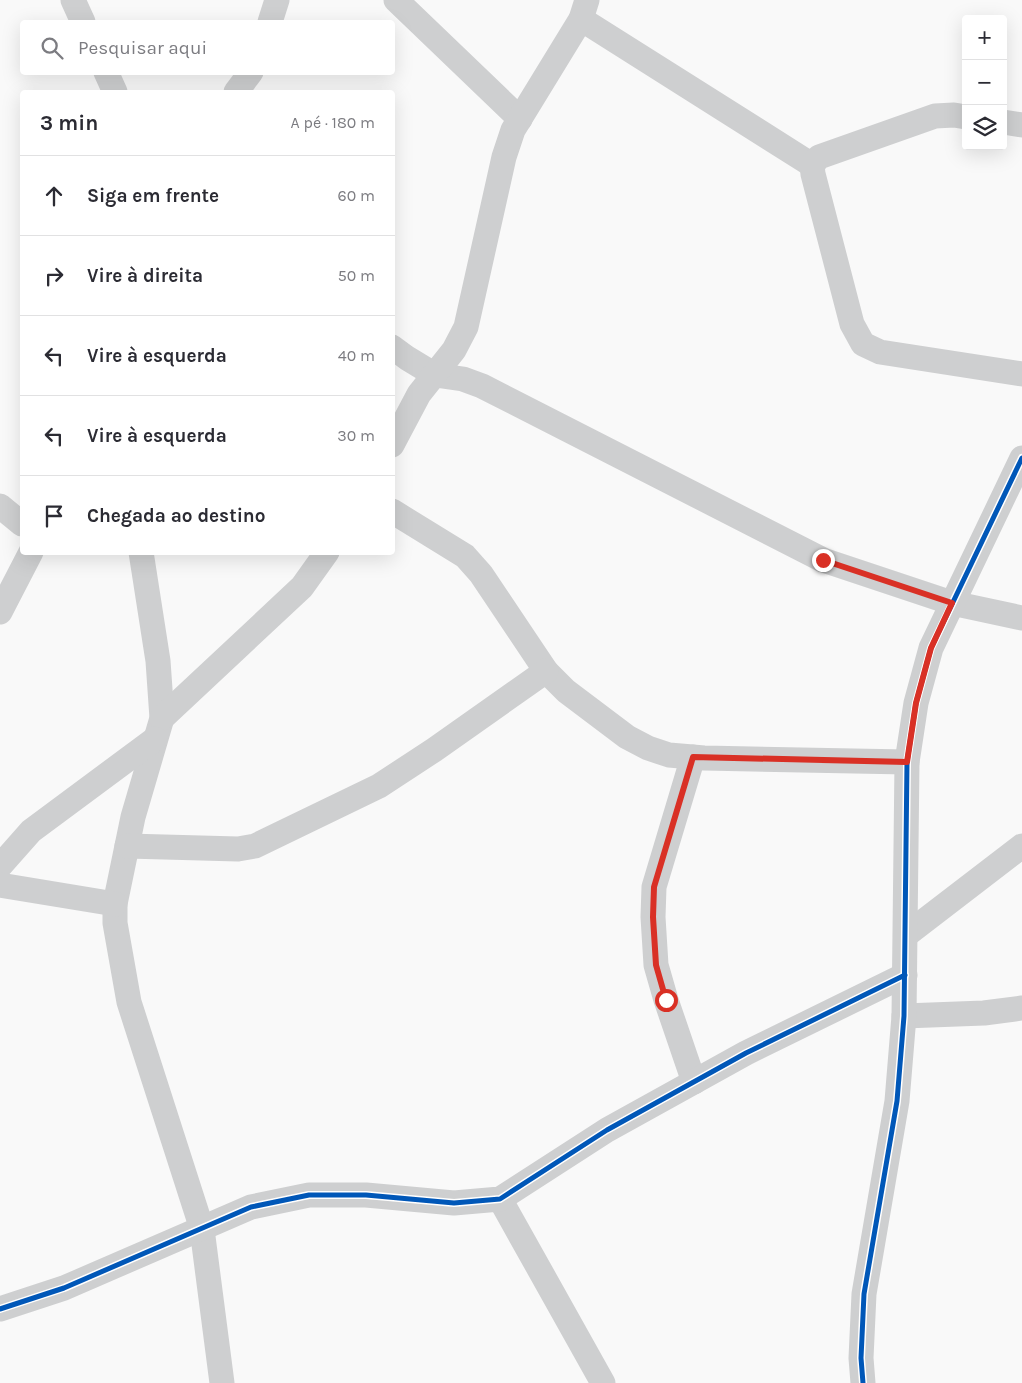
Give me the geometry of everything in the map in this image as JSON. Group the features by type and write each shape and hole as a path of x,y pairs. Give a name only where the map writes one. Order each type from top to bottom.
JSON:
{"street":[{"path":"73,0 83,20"},
{"path":"271,20 278,0"},
{"path":"396,0 520,119"},
{"path":"395,438 419,394 454,350 466,327 504,157 513,130 584,10 812,165"},
{"path":"107,75 114,90"},
{"path":"238,90 249,75"},
{"path":"962,116 935,116 819,157 812,165 813,174 852,324 863,344 880,352 1022,374"},
{"path":"1007,123 1022,125"},
{"path":"395,349 435,375 463,379 482,386 823,560 952,603 1022,618"},
{"path":"863,1383 861,1358 864,1294 897,1101 904,1016 907,762 916,703 931,648 1022,458"},
{"path":"0,506 20,522"},
{"path":"395,513 465,556 481,574 546,671 566,691 627,737 648,748 669,755 693,757 907,762"},
{"path":"0,612 29,555"},
{"path":"141,555 158,661 158,729 126,846 115,904 119,950 129,1002 202,1229 222,1383"},
{"path":"0,866 31,831 158,729 302,586 325,555"},
{"path":"126,846 238,850 255,846 379,786 434,750 546,671"},
{"path":"693,757 654,887 653,917 656,965 694,1082"},
{"path":"906,935 1022,846"},
{"path":"0,885 115,904"},
{"path":"0,1309 64,1288 251,1207 310,1195 366,1194 454,1203 500,1199 607,1130 746,1053 905,975"},
{"path":"904,1016 984,1013 1022,1008"},
{"path":"500,1199 603,1383"}],"cycle path":[{"path":"863,1383 861,1358 864,1294 897,1101 904,1016 907,762 916,703 931,648 1022,458"},
{"path":"0,1309 64,1288 251,1207 309,1195 366,1195 454,1203 500,1199 607,1130 746,1053 905,975"}],"route":[{"path":"666,1000 656,965 653,917 654,887 693,757 907,762 916,703 931,648 952,603 823,560"}]}
